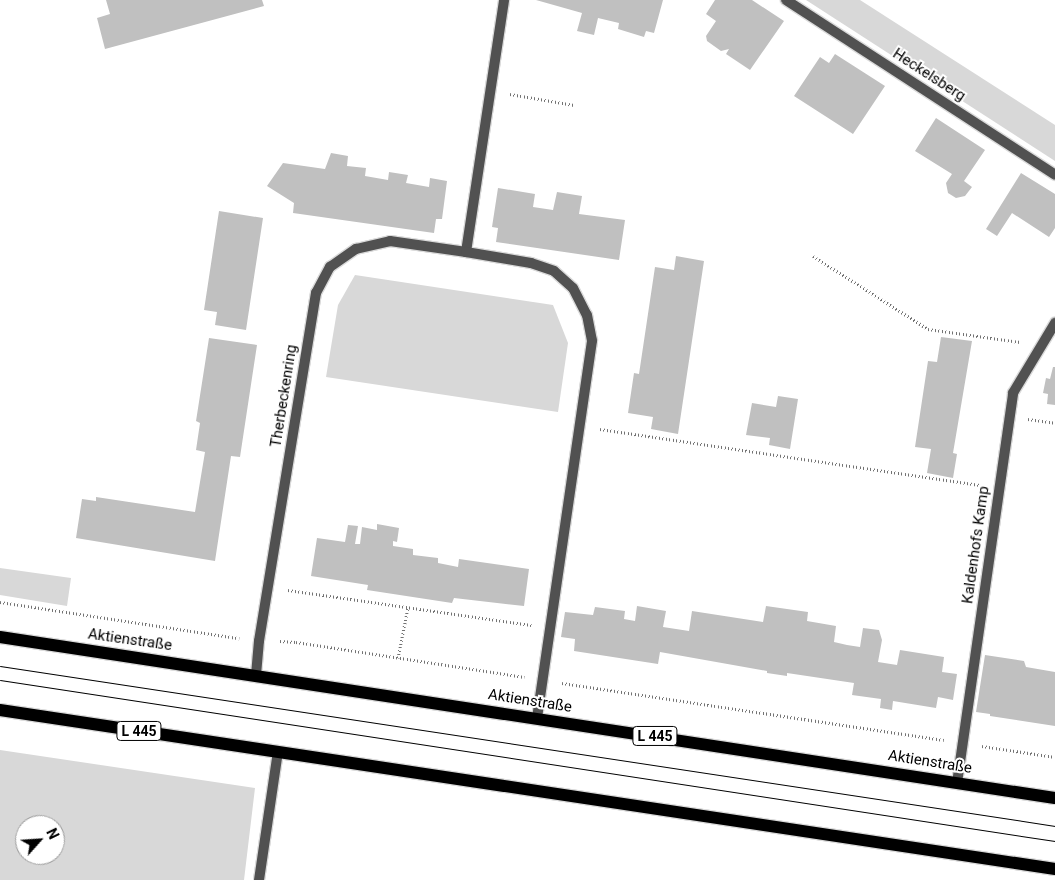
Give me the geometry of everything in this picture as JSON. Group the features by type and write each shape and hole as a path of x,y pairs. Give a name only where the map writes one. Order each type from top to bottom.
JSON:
{"main road":[{"name":"Aktienstraße","path":"0,637 1055,798"},
{"name":"L 445","path":"0,710 1055,869"}],"street":[{"path":"466,252 504,0"},
{"name":"Heckelsberg","path":"786,0 1055,175"},
{"name":"Therbeckenring","path":"256,675 267,587 316,293 330,267 356,249 390,241 466,252 531,263 554,271 573,288 587,315 592,341 537,718"},
{"name":"Kaldenhofs Kamp","path":"957,783 1013,393 1055,323"},
{"path":"259,880 278,752"}],"path":[{"path":"490,90 574,105"},
{"path":"813,256 928,329 1041,345"},
{"path":"1011,417 1055,423"},
{"path":"580,426 1000,488"},
{"path":"267,587 551,628"},
{"name":"Aktienstraße","path":"0,602 259,641 296,642 1055,758"},
{"path":"398,658 408,607"}],"shaded area":[{"path":"806,0 860,0 1055,125 1055,161"},
{"path":"355,275 553,305 568,343 558,412 326,377 338,305"},
{"path":"0,568 71,578 67,606 0,595"},
{"path":"0,750 255,788 244,880 0,880"}],"building":[{"path":"106,0 262,0 264,6 105,49 97,18 110,14"},
{"path":"536,0 663,0 654,33 646,31 644,37 618,29 619,23 598,18 594,35 577,31 582,13"},
{"path":"715,0 752,0 784,21 750,70 726,54 729,49 721,51 707,41 706,36 716,21 706,14"},
{"path":"835,54 885,86 853,134 794,96 820,57 829,63"},
{"path":"936,118 985,150 964,181 972,187 965,196 956,198 948,193 946,183 952,174 915,151"},
{"path":"331,153 348,156 347,166 366,168 365,176 388,180 389,172 408,175 406,183 429,187 430,178 447,181 442,219 436,219 434,233 293,213 294,203 267,186 283,163 325,169"},
{"path":"1021,173 1055,194 1055,228 1049,237 1012,213 997,236 986,229"},
{"path":"498,188 535,194 533,207 553,210 557,192 582,196 579,214 625,220 619,260 496,242 498,228 492,227"},
{"path":"219,211 263,218 246,330 215,325 217,312 204,310"},
{"path":"676,256 704,261 678,434 651,429 653,417 628,413 634,373 639,374 655,267 674,270"},
{"path":"941,337 972,341 953,453 957,454 953,478 927,473 931,449 915,447 928,361 937,362"},
{"path":"209,338 257,345 240,457 231,456 215,561 76,538 82,499 96,501 96,497 195,512 205,452 196,450 200,423 196,421"},
{"path":"1053,367 1055,367 1055,405 1047,404 1048,394 1043,393 1046,378 1050,379"},
{"path":"778,396 798,399 790,449 769,445 770,438 746,435 752,403 776,407"},
{"path":"377,524 399,528 397,542 393,541 393,546 413,549 413,555 438,558 438,563 458,567 459,559 529,569 524,606 454,598 452,603 367,590 368,585 311,576 317,538 345,542 348,525 358,526 355,544 360,544 362,527 377,530"},
{"path":"637,606 666,611 663,627 689,631 692,611 763,622 766,606 808,612 807,621 836,626 834,642 847,645 860,647 863,628 879,630 882,640 878,662 897,665 900,650 944,657 942,672 957,674 953,700 938,697 936,708 893,701 892,710 880,708 881,699 852,695 854,683 787,673 787,676 767,673 767,671 660,652 658,664 574,651 575,639 561,637 565,612 593,615 595,607 625,611 624,619 635,621"},
{"path":"985,655 1024,661 1026,667 1055,672 1055,726 976,712"}],"tram line":[{"path":"0,666 1055,826"},
{"path":"0,680 1055,841"}]}
